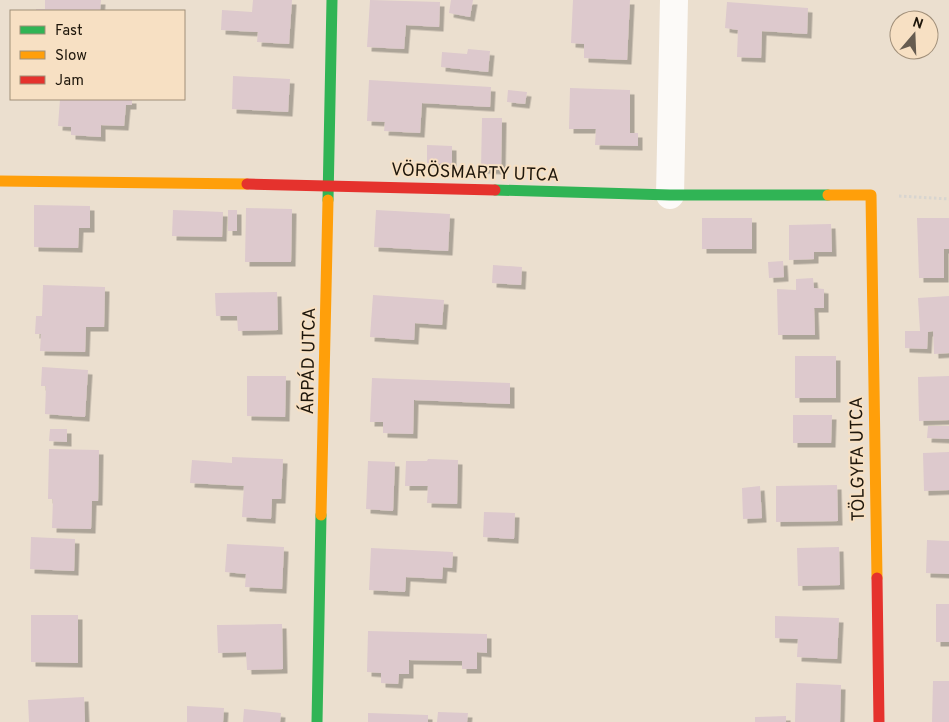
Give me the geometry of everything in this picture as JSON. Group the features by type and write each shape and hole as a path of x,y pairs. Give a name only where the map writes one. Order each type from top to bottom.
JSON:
{"street":[{"name":"ÁRPÁD UTCA","path":"317,722 332,0"},
{"path":"670,194 674,0"},
{"name":"VÖRÖSMARTY UTCA","path":"0,181 329,185 670,194 870,195"},
{"name":"TÖLGYFA UTCA","path":"870,195 879,722"}],"path":[{"path":"870,195 949,199"}],"building":[{"path":"45,0 101,0 100,10 36,10 45,9"},
{"path":"253,0 292,0 289,44 257,42 258,32 221,30 222,10 252,12"},
{"path":"370,0 440,2 439,27 406,25 404,49 367,47"},
{"path":"451,0 473,0 470,17 449,13"},
{"path":"573,0 630,0 627,60 584,58 584,44 571,43"},
{"path":"727,2 808,8 807,34 762,31 761,58 737,57 738,30 725,28"},
{"path":"468,49 490,51 488,72 441,67 442,52 467,54"},
{"path":"233,76 290,79 288,112 232,109"},
{"path":"369,80 491,87 490,107 422,103 420,133 384,131 385,122 367,121"},
{"path":"570,88 630,90 630,133 638,133 638,146 595,145 596,129 569,129"},
{"path":"508,90 527,92 525,104 507,102"},
{"path":"60,100 132,100 132,105 126,105 124,126 101,125 101,137 71,135 71,127 58,126"},
{"path":"482,118 502,118 501,170 481,169"},
{"path":"427,145 452,146 452,164 427,163"},
{"path":"34,205 90,206 90,228 79,228 78,248 34,247"},
{"path":"246,208 292,209 291,262 245,262"},
{"path":"173,210 223,212 222,237 172,236"},
{"path":"228,210 237,210 237,231 228,231"},
{"path":"376,210 450,214 448,251 374,247"},
{"path":"702,218 752,218 752,249 702,249"},
{"path":"917,218 949,218 949,249 944,249 944,278 919,278"},
{"path":"831,224 832,252 814,252 814,259 789,260 789,225"},
{"path":"783,261 784,277 769,278 768,262"},
{"path":"493,265 522,267 521,285 492,283"},
{"path":"813,278 814,288 824,289 824,308 814,308 815,335 778,335 777,289 796,290 796,279"},
{"path":"43,285 105,287 104,327 86,327 85,352 40,351 41,334 35,334 36,316 42,316"},
{"path":"277,292 278,330 238,331 237,316 216,316 215,293"},
{"path":"373,295 444,300 442,325 415,323 414,340 370,337"},
{"path":"949,296 949,353 934,354 933,331 928,332 927,349 905,348 905,331 920,331 918,298"},
{"path":"795,356 836,356 836,398 795,398"},
{"path":"42,367 88,370 85,417 45,414 46,386 41,386"},
{"path":"247,376 286,376 285,417 247,416"},
{"path":"949,376 949,420 919,421 918,377"},
{"path":"372,378 510,383 510,404 414,400 413,434 383,433 383,422 370,422"},
{"path":"793,415 832,415 831,443 793,443"},
{"path":"928,426 949,426 949,439 927,438"},
{"path":"50,429 67,429 67,442 49,441"},
{"path":"49,449 99,450 98,501 92,501 91,529 52,528 53,499 48,499"},
{"path":"949,452 949,490 924,491 923,453"},
{"path":"232,457 283,459 281,499 272,499 271,519 242,517 244,486 190,483 192,460 232,463"},
{"path":"428,459 458,460 457,504 427,503 428,486 405,486 406,461 427,461"},
{"path":"368,461 395,462 393,511 366,509"},
{"path":"837,485 838,521 776,522 776,486"},
{"path":"760,486 762,518 743,519 742,488"},
{"path":"484,512 515,513 514,539 483,537"},
{"path":"31,537 75,539 74,571 30,569"},
{"path":"927,540 949,541 949,574 926,573"},
{"path":"227,544 284,547 282,589 245,587 246,574 225,572"},
{"path":"839,547 840,585 798,586 797,548"},
{"path":"371,548 453,552 452,568 443,567 442,579 406,577 405,592 369,590"},
{"path":"936,604 949,604 949,642 936,642"},
{"path":"31,615 78,615 78,663 31,662"},
{"path":"775,616 839,618 837,659 797,657 798,639 775,638"},
{"path":"282,624 283,669 247,670 246,652 218,653 217,625"},
{"path":"368,631 487,634 487,653 477,652 477,669 462,669 462,661 409,660 409,674 399,674 398,684 381,683 381,673 367,672"},
{"path":"933,681 949,681 949,722 932,722"},
{"path":"796,683 841,685 840,722 795,722"},
{"path":"84,697 85,722 29,722 28,700"},
{"path":"187,706 224,708 223,722 187,722"},
{"path":"244,709 281,713 280,722 243,722"},
{"path":"438,712 468,713 467,722 437,722"},
{"path":"368,713 428,715 428,722 368,722"},
{"path":"786,716 786,722 755,722 755,717"}],"traffic: fast":[{"path":"328,200 332,0"},
{"path":"495,190 670,195 828,195"},
{"path":"317,722 321,515"}],"traffic: slow":[{"path":"0,181 247,184"},
{"path":"828,195 871,195 877,578"},
{"path":"321,515 328,200"}],"traffic: jam":[{"path":"247,184 495,190"},
{"path":"877,578 879,722"}]}
